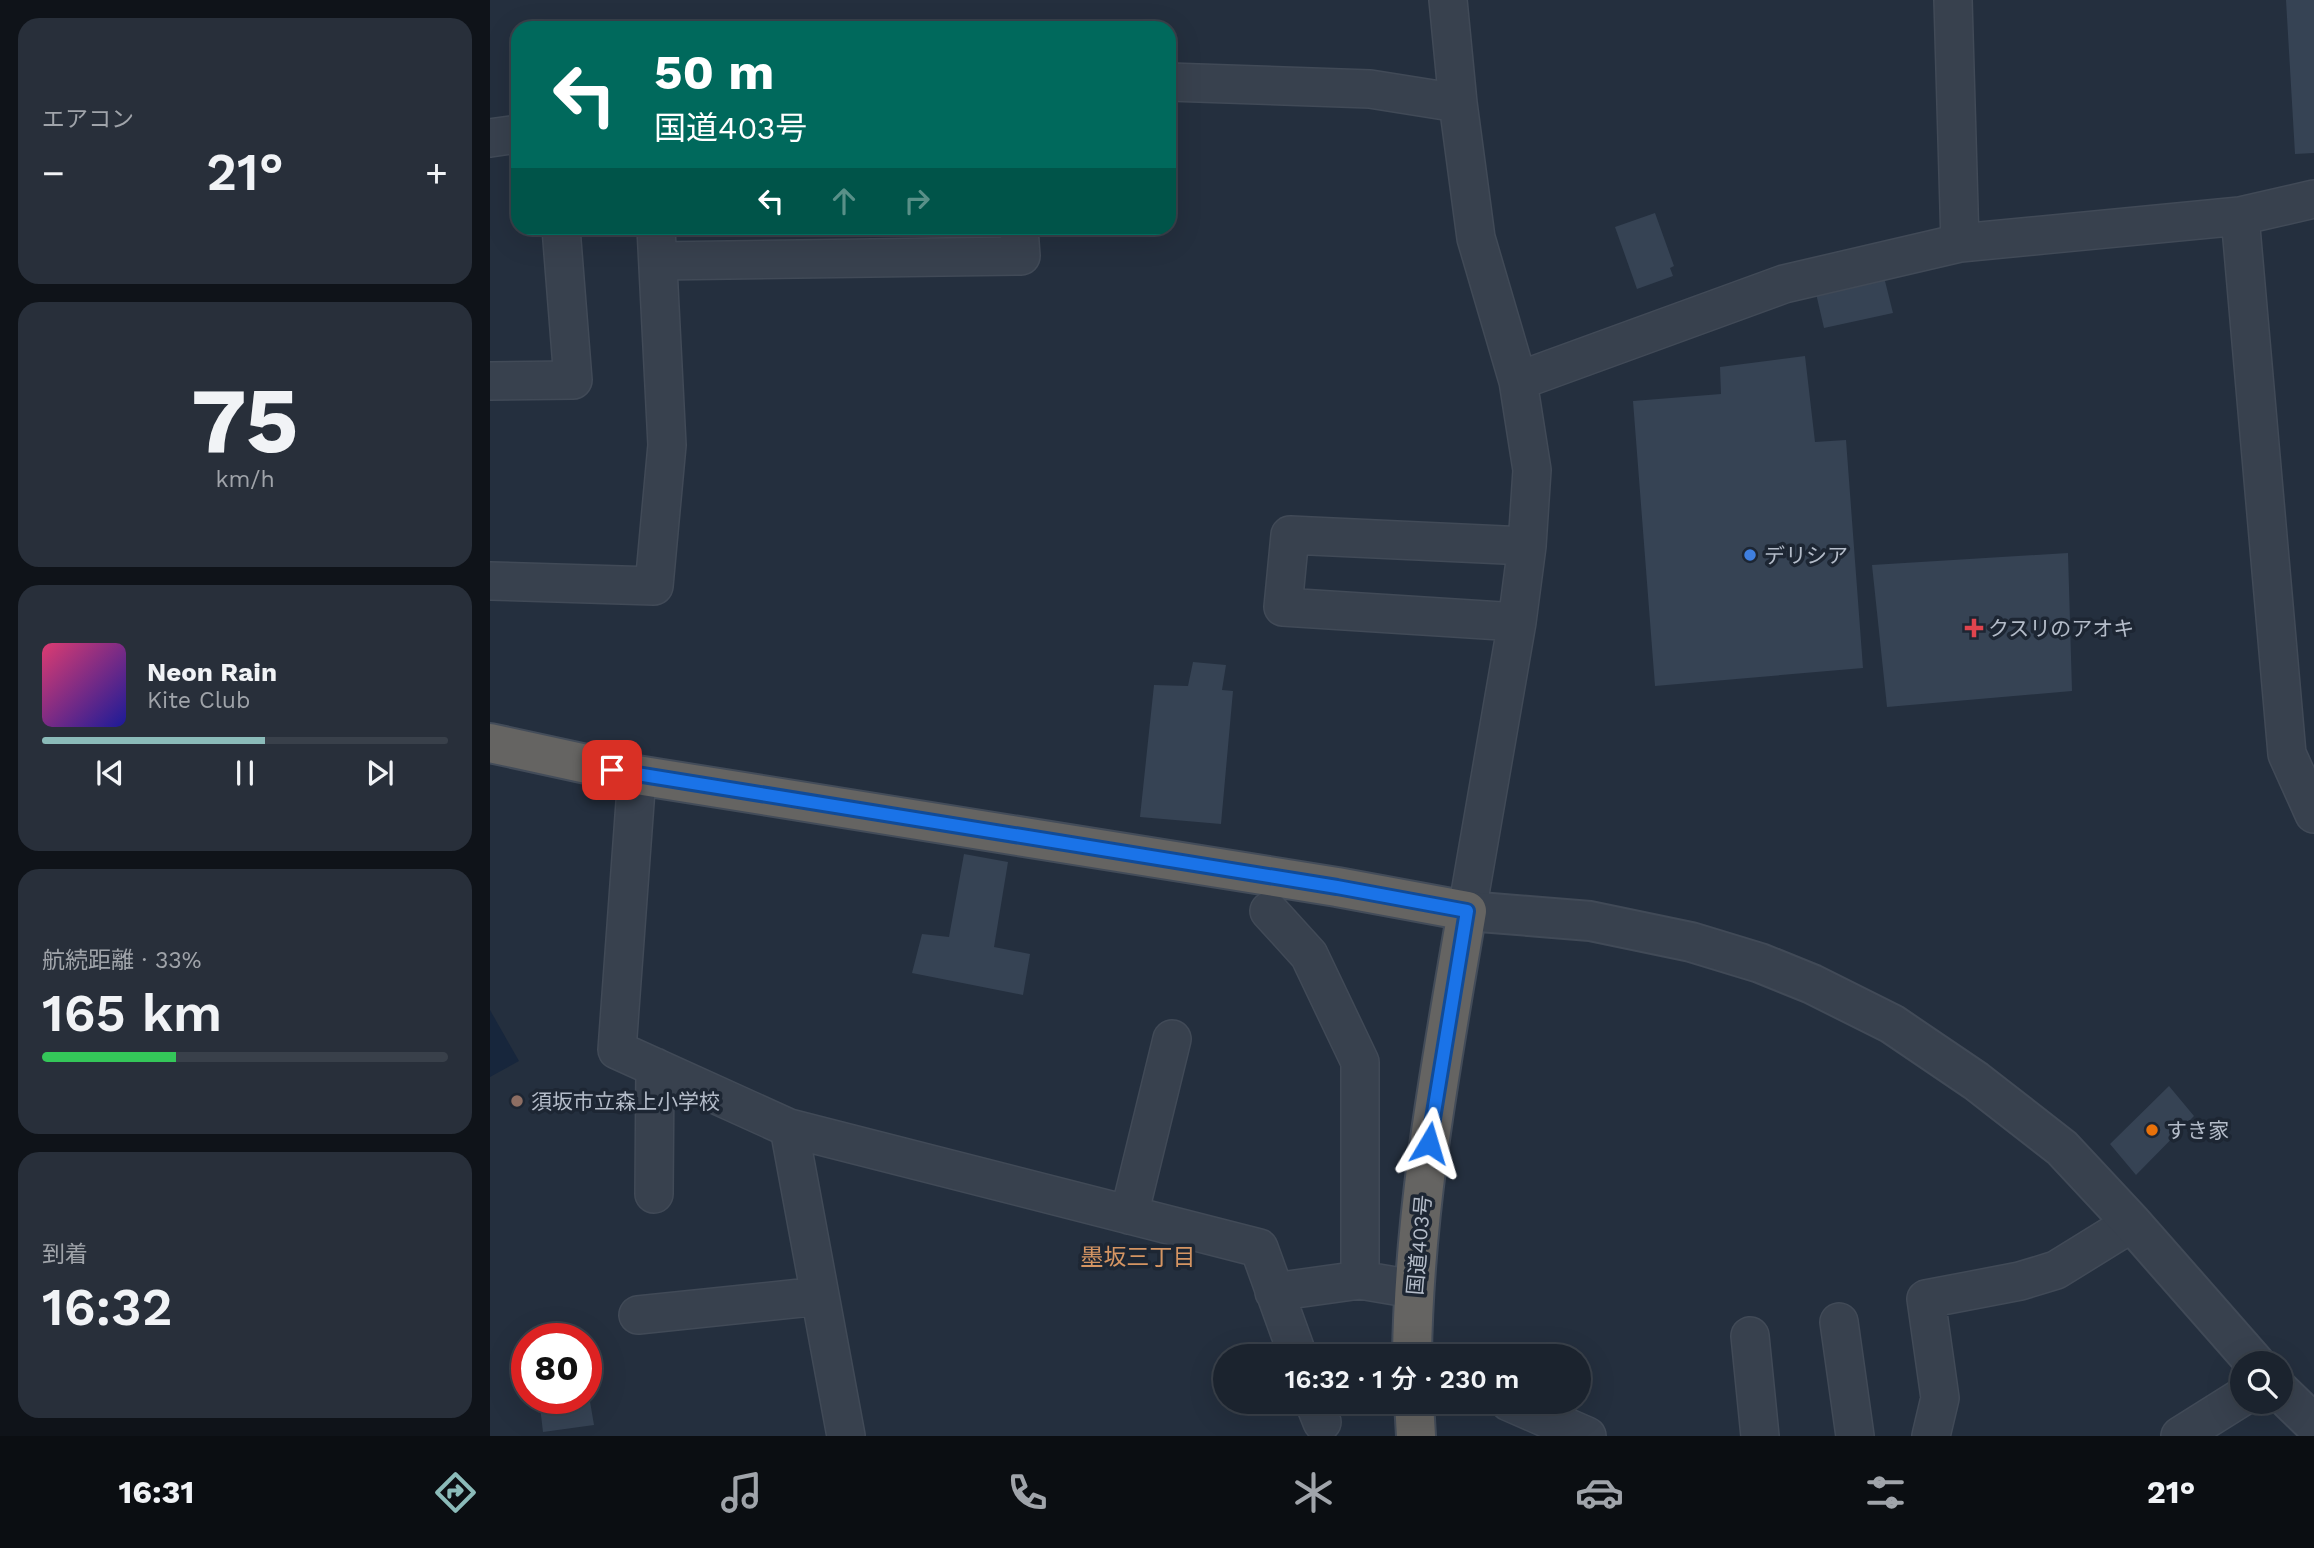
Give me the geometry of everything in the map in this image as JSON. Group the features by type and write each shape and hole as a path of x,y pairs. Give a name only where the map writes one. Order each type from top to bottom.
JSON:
{"highway":[{"path":"490,743 637,775 1337,887 1467,911"},
{"name":"国道403号","path":"1412,1344 1413,1289 1432,1118 1467,911"},
{"path":"1415,1414 1416,1436"}],"street":[{"path":"1448,0 1476,239 1518,381 1532,470 1527,546 1517,622 1467,911 1590,921 1691,942 1760,963 1812,984 1892,1024 1976,1080 2062,1149 2132,1223 2244,1351"},
{"path":"1953,0 1960,243"},
{"path":"1176,82 1370,89 1458,103"},
{"path":"490,138 511,135"},
{"path":"1518,381 1784,284 1960,243 2239,216 2314,199"},
{"path":"2239,216 2287,754 2314,814"},
{"path":"490,381 573,380 562,235"},
{"path":"490,581 654,586 667,444 657,244 1021,256 1020,235"},
{"path":"1517,622 1283,607 1290,535 1527,546"},
{"path":"637,775 617,1050 789,1128 1259,1248 1294,1344"},
{"path":"1269,911 1309,955 1360,1062 1360,1280"},
{"path":"1129,1215 1172,1039"},
{"path":"654,1194 655,1067"},
{"path":"789,1128 846,1436"},
{"path":"1931,1436 1940,1398 1926,1299 2020,1281 2056,1270 2132,1223"},
{"path":"1274,1292 1360,1280 1413,1289"},
{"path":"638,1315 820,1296"},
{"path":"1839,1322 1855,1436"},
{"path":"1750,1336 1760,1436"},
{"path":"2293,1404 2314,1424"},
{"path":"2180,1436 2230,1405"},
{"path":"1536,1414 1587,1436"}],"water":[{"path":"490,1010 519,1061 490,1077"}],"building":[{"path":"2286,0 2314,0 2314,153 2295,154"},
{"path":"1655,213 1674,266 1670,268 1673,276 1637,289 1615,227"},
{"path":"1883,273 1893,313 1824,328 1815,289"},
{"name":"デリシア","path":"1805,356 1815,442 1846,440 1863,668 1655,686 1633,401 1721,394 1720,367"},
{"name":"クスリのアオキ","path":"2068,553 2072,691 1887,707 1872,565"},
{"path":"1193,662 1226,665 1222,690 1233,691 1221,824 1140,817 1154,685 1188,686"},
{"path":"964,854 1008,862 994,947 1030,954 1023,995 912,973 922,934 949,937"},
{"name":"すき家","path":"2169,1086 2194,1116 2136,1175 2110,1144"},
{"path":"541,1414 592,1414 594,1425 543,1432"}],"place":[{"name":"デリシア","path":"1750,555"},
{"name":"クスリのアオキ","path":"1974,628"},
{"name":"須坂市立森上小学校","path":"517,1101"},
{"name":"すき家","path":"2152,1130"}],"district":[{"name":"墨坂三丁目","path":"1138,1257"}],"route":[{"path":"612,770 1337,887 1467,911 1429,1143"}]}
